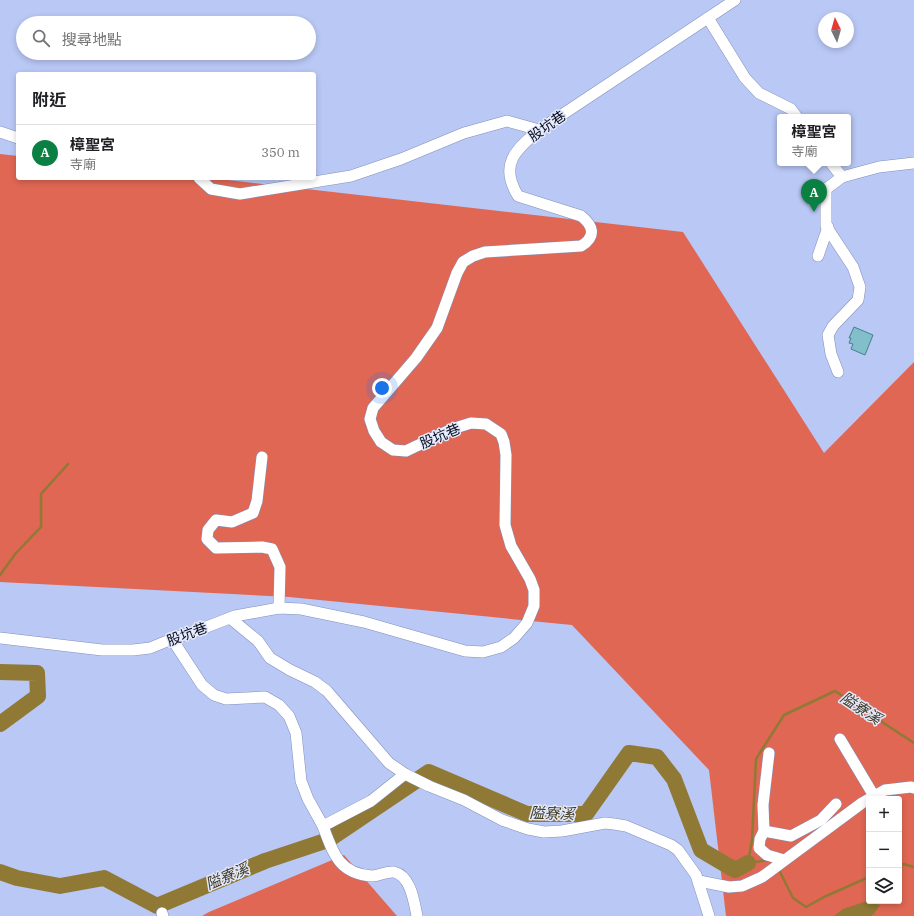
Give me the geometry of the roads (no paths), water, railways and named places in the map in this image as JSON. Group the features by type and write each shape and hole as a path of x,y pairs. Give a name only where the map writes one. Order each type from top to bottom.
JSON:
{"street":[{"name":"股坑巷","path":"0,638 102,650 133,650 150,648 230,618 264,609 279,608 301,609 364,622 465,651 483,652 501,647 514,638 527,623 534,606 534,590 530,578 511,546 505,525 506,455 501,434 486,424 471,423 452,429 406,451 392,450 381,442 374,431 370,419 373,408 416,358 436,328 457,272 463,262 473,256 485,252 581,246 586,243 591,236 591,230 587,221 581,216 518,196 512,187 509,175 512,159 521,145 539,130 736,0"},
{"path":"708,18 745,78 759,93 792,109 795,114"},
{"path":"201,180 211,189 240,194 351,176 401,159 464,133 507,121 539,130"},
{"path":"0,132 16,137"},
{"path":"838,372 831,354 828,336 833,326 858,300 860,287 853,267 828,228 825,208 826,189 842,177 879,167 914,163"},
{"path":"834,166 842,177"},
{"path":"818,256 828,228"},
{"path":"262,457 257,501 253,513 232,522 216,520 208,530 207,539 216,548 262,547 272,550 280,567 279,608"},
{"path":"230,618 258,641 270,658 315,682 327,691 389,764 428,786 464,800 502,820 528,829 544,832 562,831 605,823 626,826 671,844 678,850 696,875 709,916"},
{"path":"172,639 202,685 214,695 226,699 265,697 279,705 289,716 296,733 301,781 308,799 323,826 331,849 338,861 348,870 359,874 375,876 394,872 400,876 407,883 412,892 417,916"},
{"path":"840,740 874,796 885,790 913,787"},
{"path":"769,753 763,805 764,831 760,839 759,848 767,855 781,862"},
{"path":"323,826 371,801 405,774"},
{"path":"699,881 729,887 742,886 762,877 866,801"},
{"path":"764,831 791,836 821,820 836,804"}],"waterway":[{"path":"0,575 16,553 41,527 41,494 68,464"},
{"name":"隘寮溪","path":"0,672 37,673 38,696 0,724"},
{"name":"隘寮溪","path":"769,860 748,863 752,840 756,759 784,715 835,691 914,743"},
{"name":"隘寮溪","path":"0,872 17,878 60,886 104,878 157,906 265,861 328,840 429,772 527,814 586,814 629,753 657,757 674,779 701,850 735,870 748,863"},
{"path":"902,865 914,867"},
{"path":"778,868 793,898 806,907 824,897 866,878"}],"place":[{"name":"樟聖宮","path":"814,212"}]}
